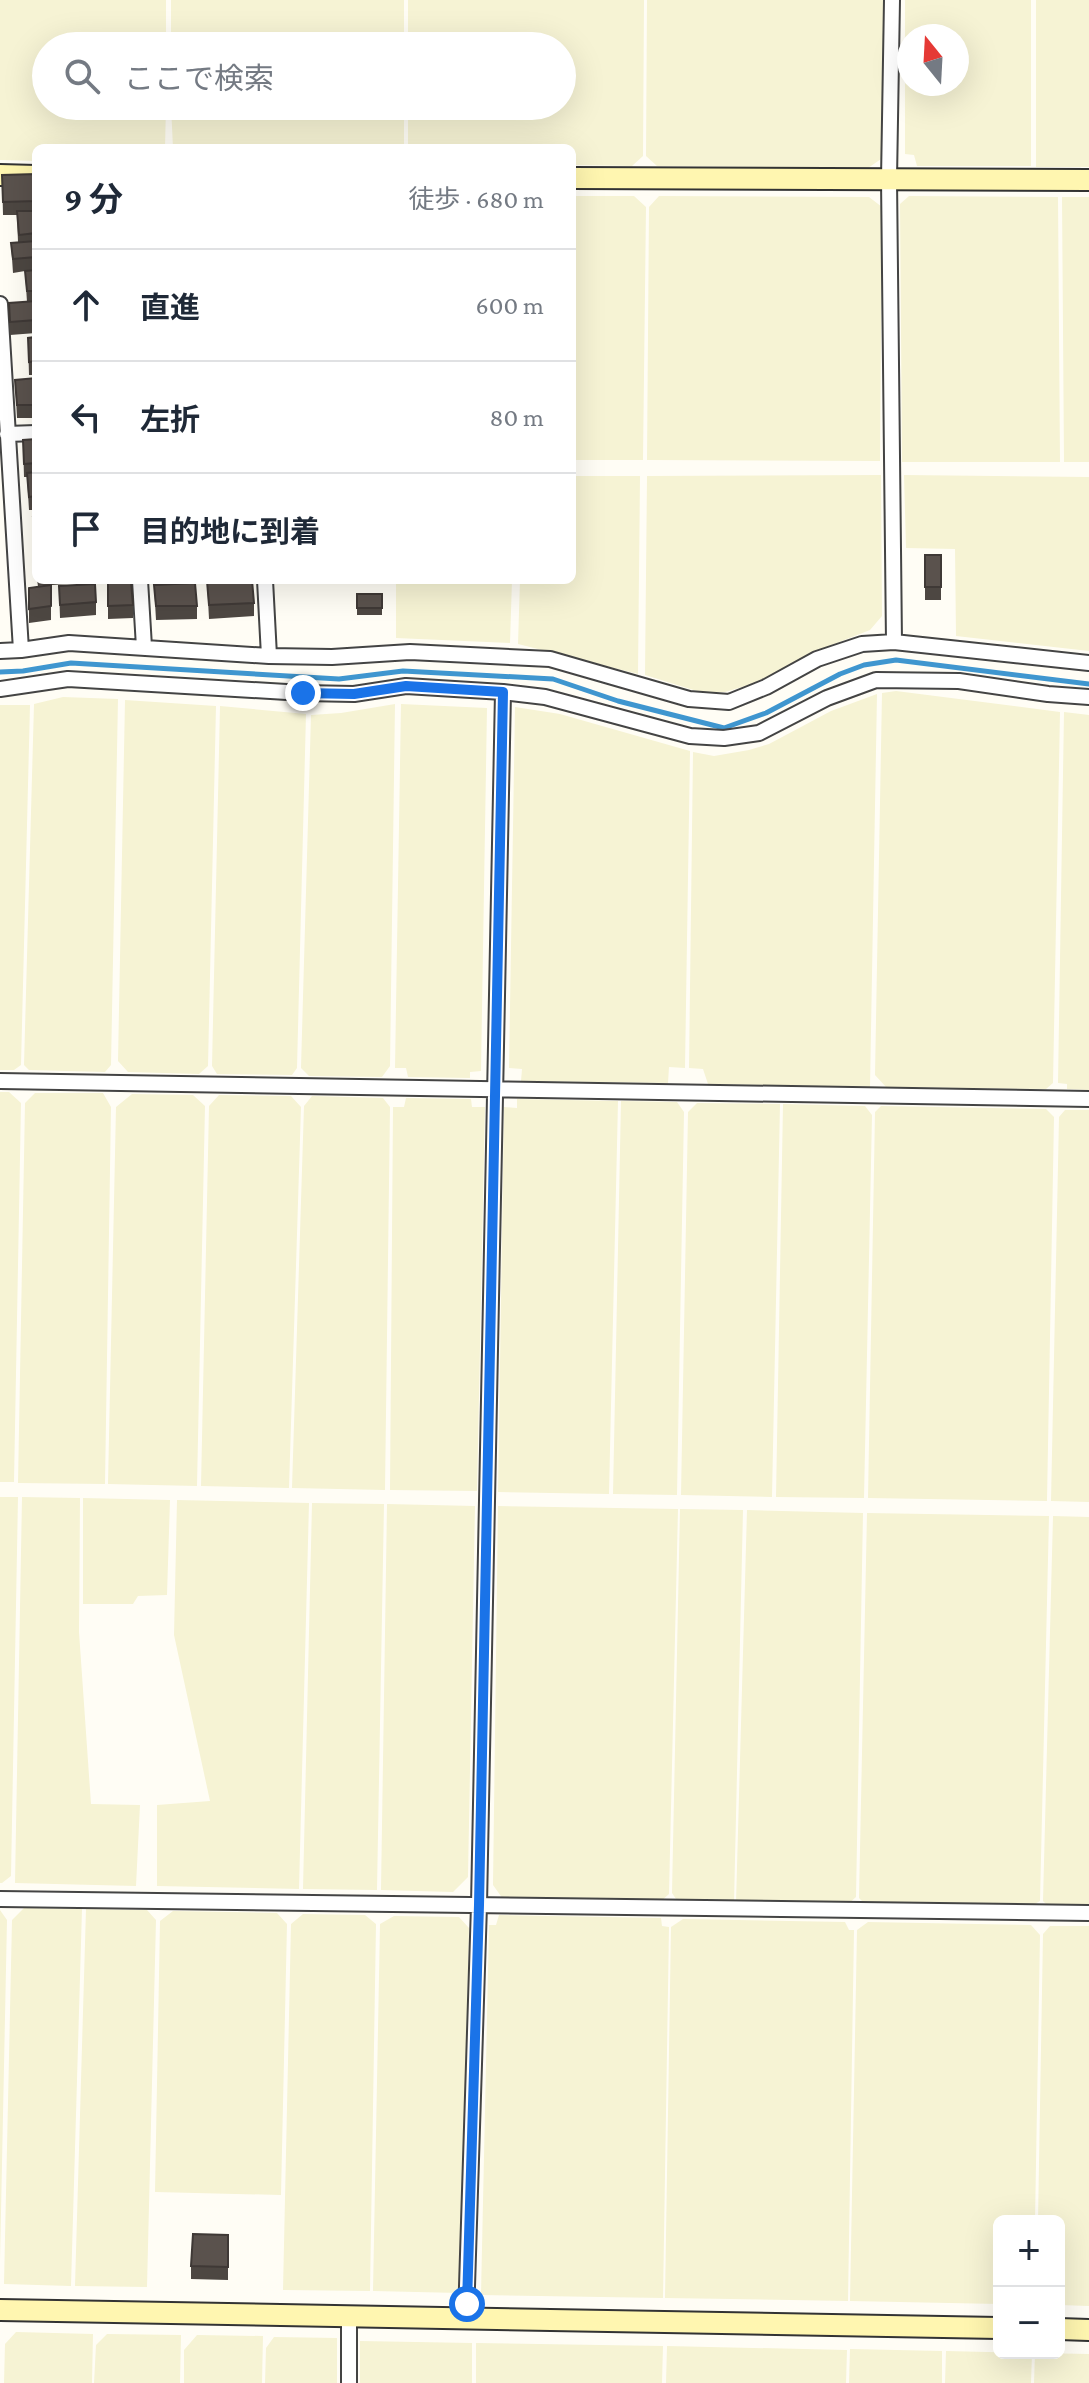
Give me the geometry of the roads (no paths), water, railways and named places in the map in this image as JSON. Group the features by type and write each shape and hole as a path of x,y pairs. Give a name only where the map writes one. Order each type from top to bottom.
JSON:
{"street":[{"path":"892,0 889,179 894,642"},
{"path":"0,175 32,176"},
{"path":"576,178 1089,180"},
{"path":"0,304 21,650"},
{"path":"7,434 32,433"},
{"path":"140,584 144,647"},
{"path":"265,584 269,656"},
{"path":"0,651 69,643 269,656 332,657 410,652 550,659 689,699 729,702 766,687 817,659 862,644 894,642 1089,663"},
{"path":"0,689 68,679 316,693 354,694 406,686 503,692 545,697 690,736 724,738 759,733 827,698 876,680 959,681 1089,697"},
{"path":"466,2318 479,1905 503,692"},
{"path":"0,1081 1089,1099"},
{"path":"0,1899 1089,1913"},
{"path":"0,2310 993,2328"},
{"path":"349,2316 349,2383"},
{"path":"1065,2329 1089,2330"}],"waterway":[{"path":"0,672 71,663 339,679 403,671 553,679 618,701 724,728 766,713 840,674 864,665 896,660 1089,684"}]}
